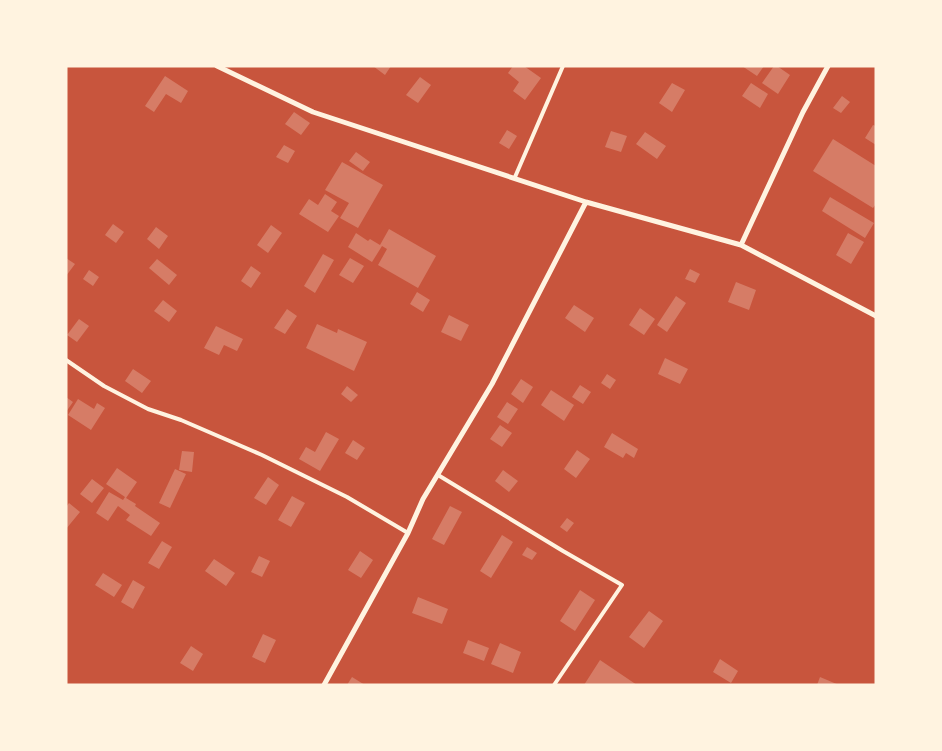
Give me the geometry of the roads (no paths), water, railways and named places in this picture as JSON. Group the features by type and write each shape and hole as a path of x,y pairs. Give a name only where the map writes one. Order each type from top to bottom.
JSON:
{"street":[{"path":"217,66 313,112 515,177 586,202 742,245 876,316"},
{"path":"742,245 804,112 828,66"},
{"path":"324,685 408,533 423,499 492,384 586,202"}],"lane":[{"path":"515,177 563,66"},
{"path":"66,360 104,386 148,409 181,420 262,455 347,497 408,533"},
{"path":"438,475 622,586 554,685"}]}
